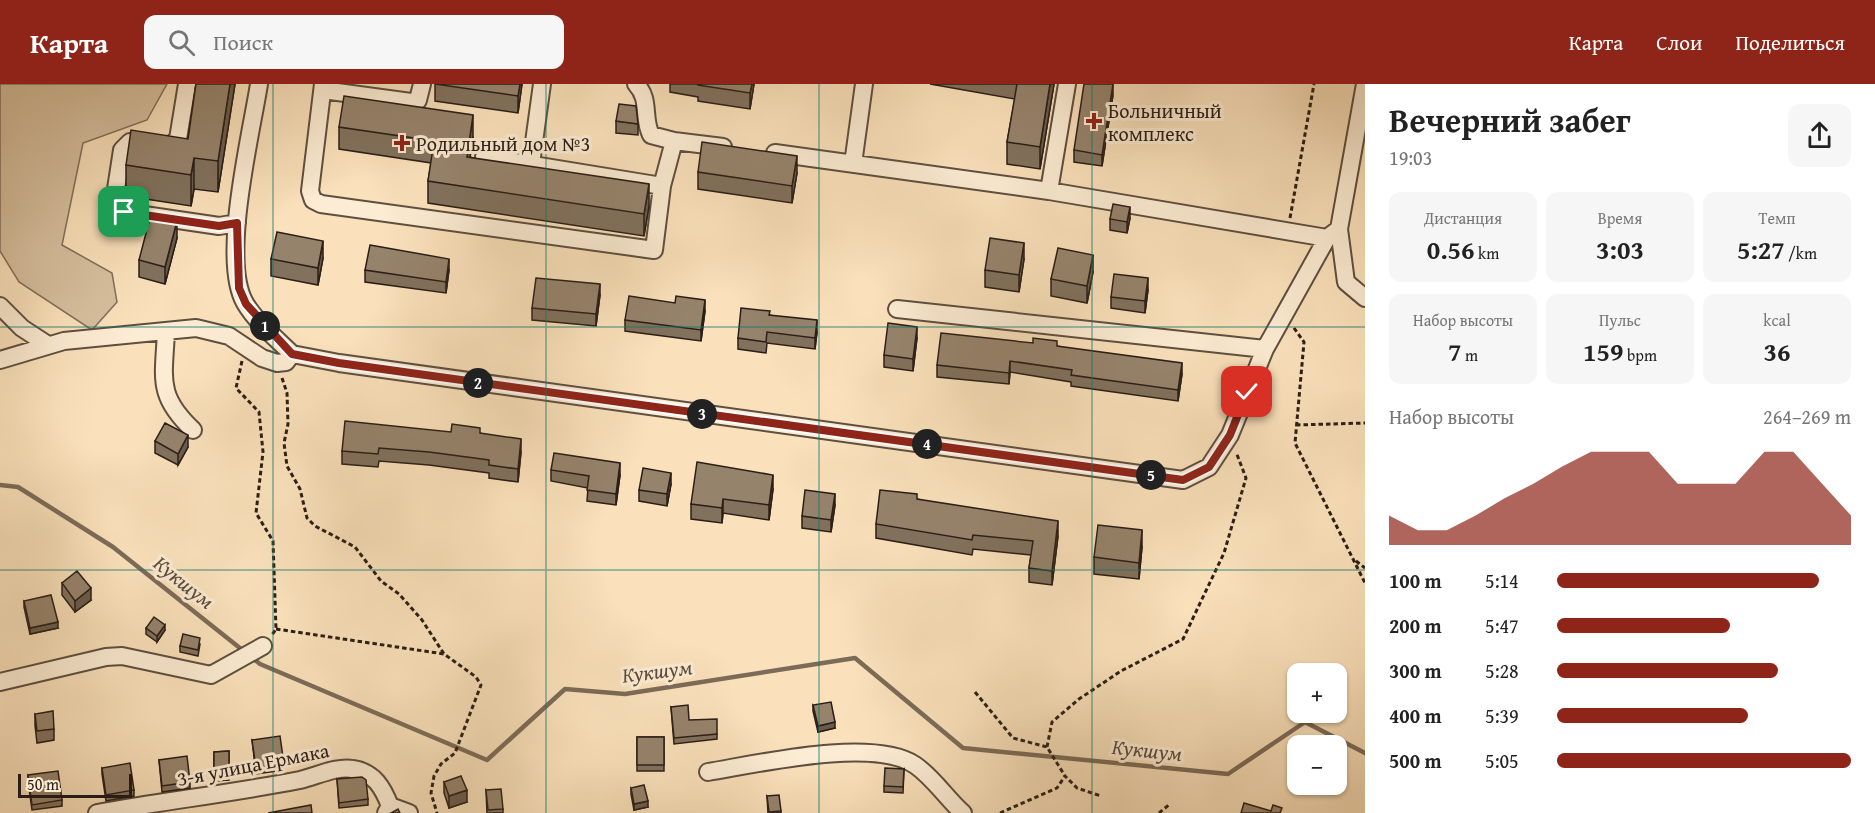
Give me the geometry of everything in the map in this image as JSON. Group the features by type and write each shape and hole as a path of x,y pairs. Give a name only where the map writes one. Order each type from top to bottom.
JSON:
{"street":[{"path":"187,84 178,139 168,147 130,142 122,150 114,202 124,212 219,226 237,223"},
{"path":"259,84 237,223 239,288 246,304 292,354 339,363 1183,480 1209,467 1230,435 1265,349 1333,234 1365,84"},
{"path":"422,84 418,100 411,102 323,87 310,191 313,200 321,204 654,249 662,186 674,141"},
{"path":"531,164 542,84"},
{"path":"636,84 644,93 647,103 646,126 651,135 674,141 1049,191 1287,233 1333,234"},
{"path":"853,164 864,84"},
{"path":"1049,191 1067,84"},
{"path":"484,157 662,186"},
{"path":"1333,234 1346,282 1365,298"},
{"path":"0,306 22,328 48,345"},
{"path":"897,309 1265,349"},
{"path":"0,360 48,345 166,331 207,329 229,336 245,348 277,363 286,362 292,354"},
{"path":"166,331 164,384 166,399 193,430"},
{"path":"0,682 106,657 122,656 211,675 263,646"},
{"path":"708,772 825,753 901,757 934,781 963,813"},
{"name":"3-я улица Ермака","path":"97,813 302,779 339,769 354,769 371,776 382,786 388,809"},
{"path":"388,809 409,813"}],"path":[{"path":"1287,233 1314,84"},
{"path":"1284,314 1304,342 1294,443 1365,583"},
{"path":"245,348 236,388 259,412 263,452 256,513 273,541 276,629 263,646"},
{"path":"277,363 287,393 288,424 284,443 287,466 300,489 307,518 315,526 355,547 381,582 399,594 422,620 444,654 476,676 481,685 455,753 441,764 434,776 431,793 437,813"},
{"path":"1296,425 1365,423"},
{"path":"1101,796 1077,788 1065,776 1047,747 1052,722 1079,699 1121,671 1183,639 1224,553 1246,478 1230,435"},
{"path":"1355,560 1365,568"},
{"path":"276,629 444,654"},
{"path":"975,692 1013,738 1047,747"},
{"path":"1000,813 1057,788 1065,776"},
{"path":"1159,813 1170,804"}],"shaded area":[{"path":"0,84 167,84 147,120 83,143 62,245 112,273 117,302 92,330 19,282 0,251"}],"building":[{"path":"196,84 230,84 218,161 194,158 191,175 126,165 131,130 188,139"},
{"path":"435,84 520,84 518,96"},
{"path":"698,84 752,84 750,93"},
{"path":"1017,84 1050,84 1040,147 1007,142"},
{"path":"1084,84 1113,84 1102,155 1074,150"},
{"path":"344,96 473,115 467,157 649,184 644,214 428,181 434,141 339,127"},
{"path":"619,104 636,106 638,124 616,121"},
{"path":"702,142 797,156 792,186 698,172"},
{"path":"1113,204 1130,207 1127,222 1110,219"},
{"path":"151,214 177,221 165,267 139,260"},
{"path":"277,232 323,241 318,268 271,259"},
{"path":"990,238 1024,243 1019,275 985,270"},
{"path":"370,245 449,259 446,282 365,270"},
{"path":"1058,248 1093,255 1087,286 1051,279"},
{"path":"1114,274 1148,278 1145,301 1111,297"},
{"path":"536,278 600,284 596,314 532,308"},
{"path":"629,296 675,303 676,296 705,300 701,330 625,320"},
{"path":"741,308 770,311 769,315 817,320 815,338 767,332 766,342 738,338"},
{"path":"888,323 917,327 913,359 884,355"},
{"path":"941,333 1033,343 1033,338 1057,341 1057,346 1182,363 1178,390 1071,375 1072,370 1010,361 1009,373 937,365"},
{"path":"345,421 451,432 452,424 480,428 480,433 521,439 518,469 489,465 489,460 429,452 379,448 378,454 342,451"},
{"path":"165,423 188,435 178,454 155,441"},
{"path":"554,453 620,463 616,494 587,490 589,476 551,470"},
{"path":"697,462 773,475 769,505 723,499 722,508 691,504"},
{"path":"643,468 671,473 667,494 639,490"},
{"path":"805,490 835,494 831,520 802,516"},
{"path":"880,490 917,494 917,499 1058,521 1052,571 1029,568 1033,541 973,535 972,540 876,524"},
{"path":"1098,525 1142,530 1139,563 1094,557"},
{"path":"77,571 91,588 75,601 62,583"},
{"path":"51,595 58,622 30,628 24,601"},
{"path":"154,617 165,625 157,636 146,628"},
{"path":"183,634 200,638 198,650 180,646"},
{"path":"831,702 835,722 818,726 813,705"},
{"path":"688,705 689,720 717,719 717,734 674,738 671,707"},
{"path":"53,711 54,729 37,731 35,714"},
{"path":"280,736 284,764 256,768 252,740"},
{"path":"637,737 664,737 664,765 637,765"},
{"path":"229,751 229,769 214,769 214,752"},
{"path":"187,756 190,782 162,786 159,760"},
{"path":"130,763 134,790 106,795 102,768"},
{"path":"885,768 904,769 903,787 884,786"},
{"path":"58,771 62,800 32,805 28,775"},
{"path":"461,776 467,790 449,796 444,782"},
{"path":"362,777 366,780 368,799 339,803 337,779"},
{"path":"644,785 648,801 634,804 631,788"},
{"path":"501,789 503,809 488,810 486,790"},
{"path":"779,795 781,811 769,812 767,796"},
{"path":"1244,803 1271,811 1273,805 1282,808 1280,813 1241,813"},
{"path":"311,805 312,813 268,813"}],"waterway":[{"name":"Кукшум","path":"0,485 18,487 113,547 260,664 487,760 565,689 625,694 855,658 963,748 1228,774 1305,722 1365,753"}],"place":[{"name":"Больничный комплекс","path":"1094,121"},
{"name":"Родильный дом №3","path":"402,143"}],"route":[{"path":"124,212 219,226 237,223 236,252 239,288 246,304 292,354 339,363 1183,480 1209,467 1230,435 1247,392"}]}
